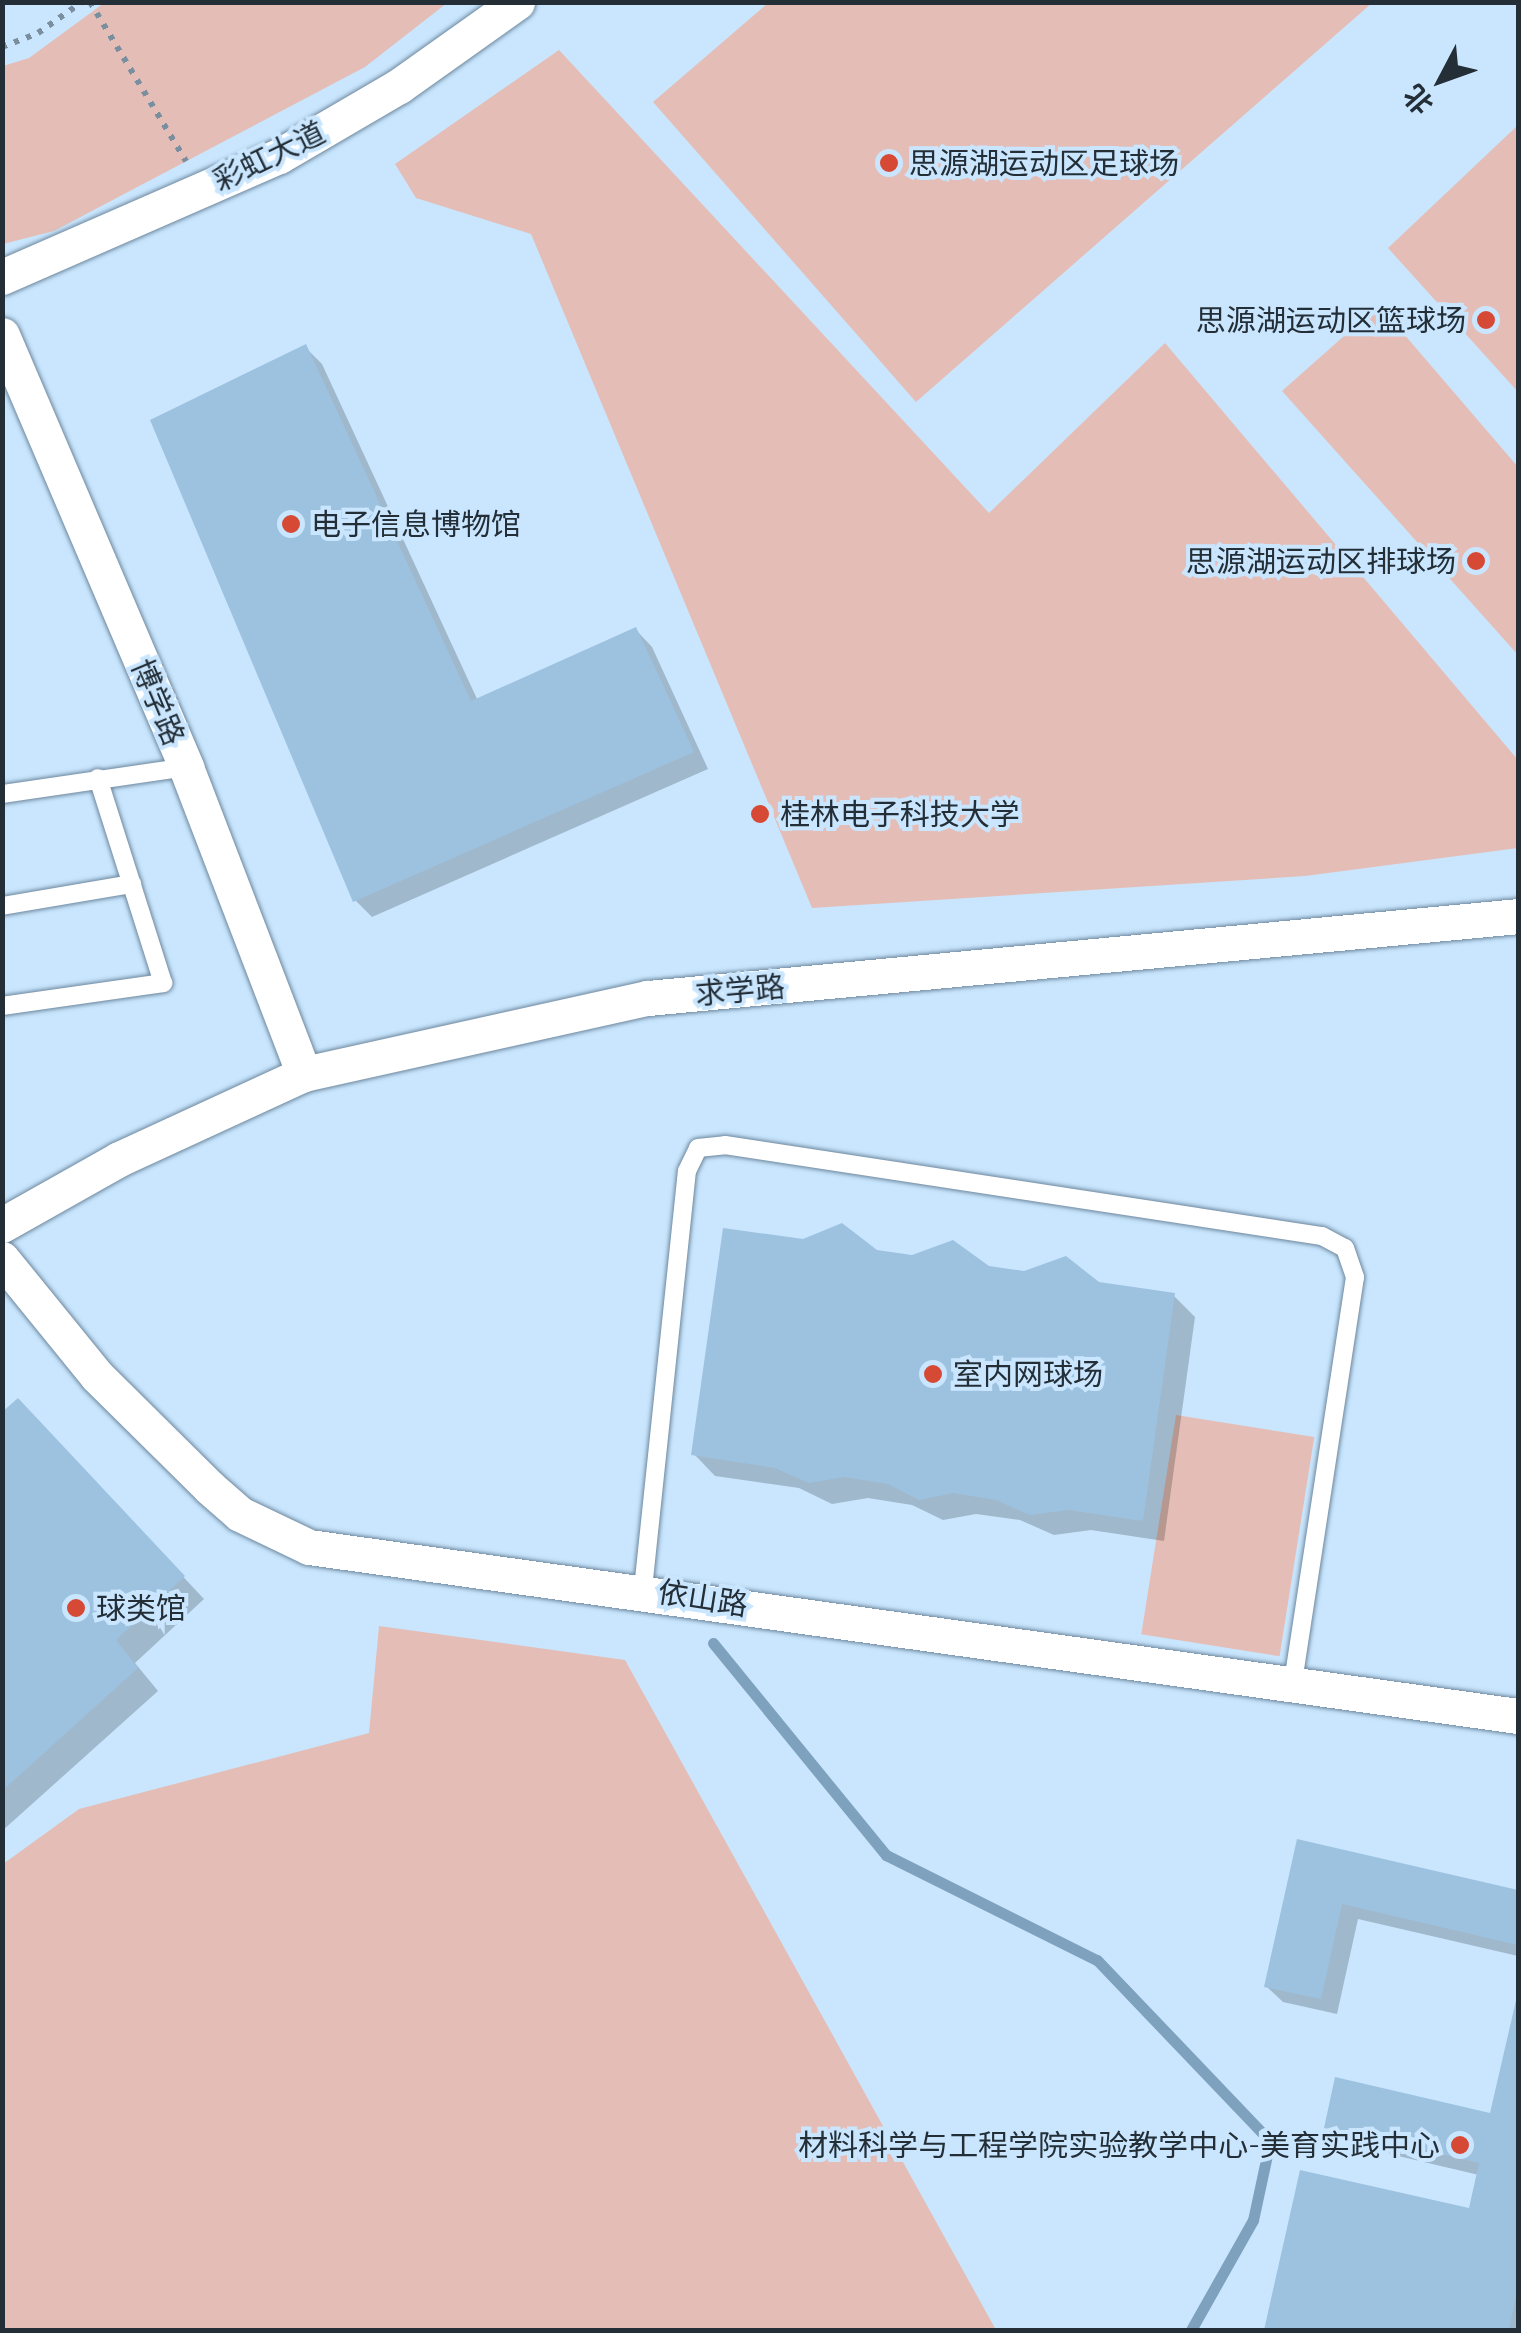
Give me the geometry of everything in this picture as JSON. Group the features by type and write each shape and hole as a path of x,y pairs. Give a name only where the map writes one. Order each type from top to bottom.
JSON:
{"street":[{"name":"彩虹大道","path":"2,276 279,156 399,86 517,2"},
{"name":"博学路","path":"2,335 186,767 304,1074"},
{"name":"求学路","path":"2,1225 119,1159 304,1074 648,998 1518,916"},
{"name":"依山路","path":"2,1259 154,1434 240,1514 277,1535 344,1554 643,1588 1292,1687 1518,1716"}],"lane":[{"path":"2,794 186,767"},
{"path":"2,1006 163,983 98,778"},
{"path":"2,906 132,884"},
{"path":"643,1588 690,1158 700,1147 717,1144 840,1162 1322,1236 1345,1248 1355,1277 1292,1687"}],"path":[{"path":"2,47 38,33 82,2"},
{"path":"90,2 202,188"}],"shaded area":[{"path":"104,3 447,3 365,67 54,231 3,244 3,66 29,58"},
{"name":"思源湖运动区足球场","path":"768,3 1372,3 916,402 653,102"},
{"path":"559,50 989,513 1165,343 1518,760 1518,848 1305,876 812,908 531,234 416,198 395,164"},
{"name":"思源湖运动区篮球场","path":"1518,125 1518,392 1388,248"},
{"name":"思源湖运动区排球场","path":"1379,305 1518,467 1518,655 1282,391"},
{"path":"1176,1415 1314,1437 1280,1656 1141,1634"},
{"path":"379,1626 625,1660 996,2330 3,2330 3,1864 79,1809 369,1733"}],"building":[{"name":"电子信息博物馆","path":"306,344 471,701 636,627 694,752 353,902 150,420"},
{"name":"室内网球场","path":"842,1223 877,1250 912,1255 953,1240 989,1266 1024,1271 1066,1256 1099,1282 1175,1293 1143,1521 1068,1510 1030,1515 996,1500 953,1493 919,1500 888,1484 844,1477 809,1483 775,1468 691,1455 723,1228 803,1239"},
{"name":"球类馆","path":"18,1398 185,1576 116,1640 138,1668 2,1791 2,1412"},
{"path":"1297,1839 1518,1890 1518,1945 1342,1904 1321,1999 1264,1987"},
{"name":"材料科学与工程学院实验教学中心-美育实践中心","path":"1517,1996 1518,2286 1509,2330 1264,2330 1300,2170 1469,2208 1479,2163 1324,2128 1335,2077 1490,2113"}],"waterway":[{"path":"713,1643 886,1855 1097,1960 1270,2141 1253,2220 1191,2330"}],"place":[{"name":"思源湖运动区足球场","path":"889,163"},
{"name":"思源湖运动区篮球场","path":"1486,320"},
{"name":"电子信息博物馆","path":"291,524"},
{"name":"思源湖运动区排球场","path":"1476,561"},
{"name":"桂林电子科技大学","path":"760,814"},
{"name":"室内网球场","path":"933,1374"},
{"name":"球类馆","path":"76,1608"},
{"name":"材料科学与工程学院实验教学中心-美育实践中心","path":"1460,2145"}]}
